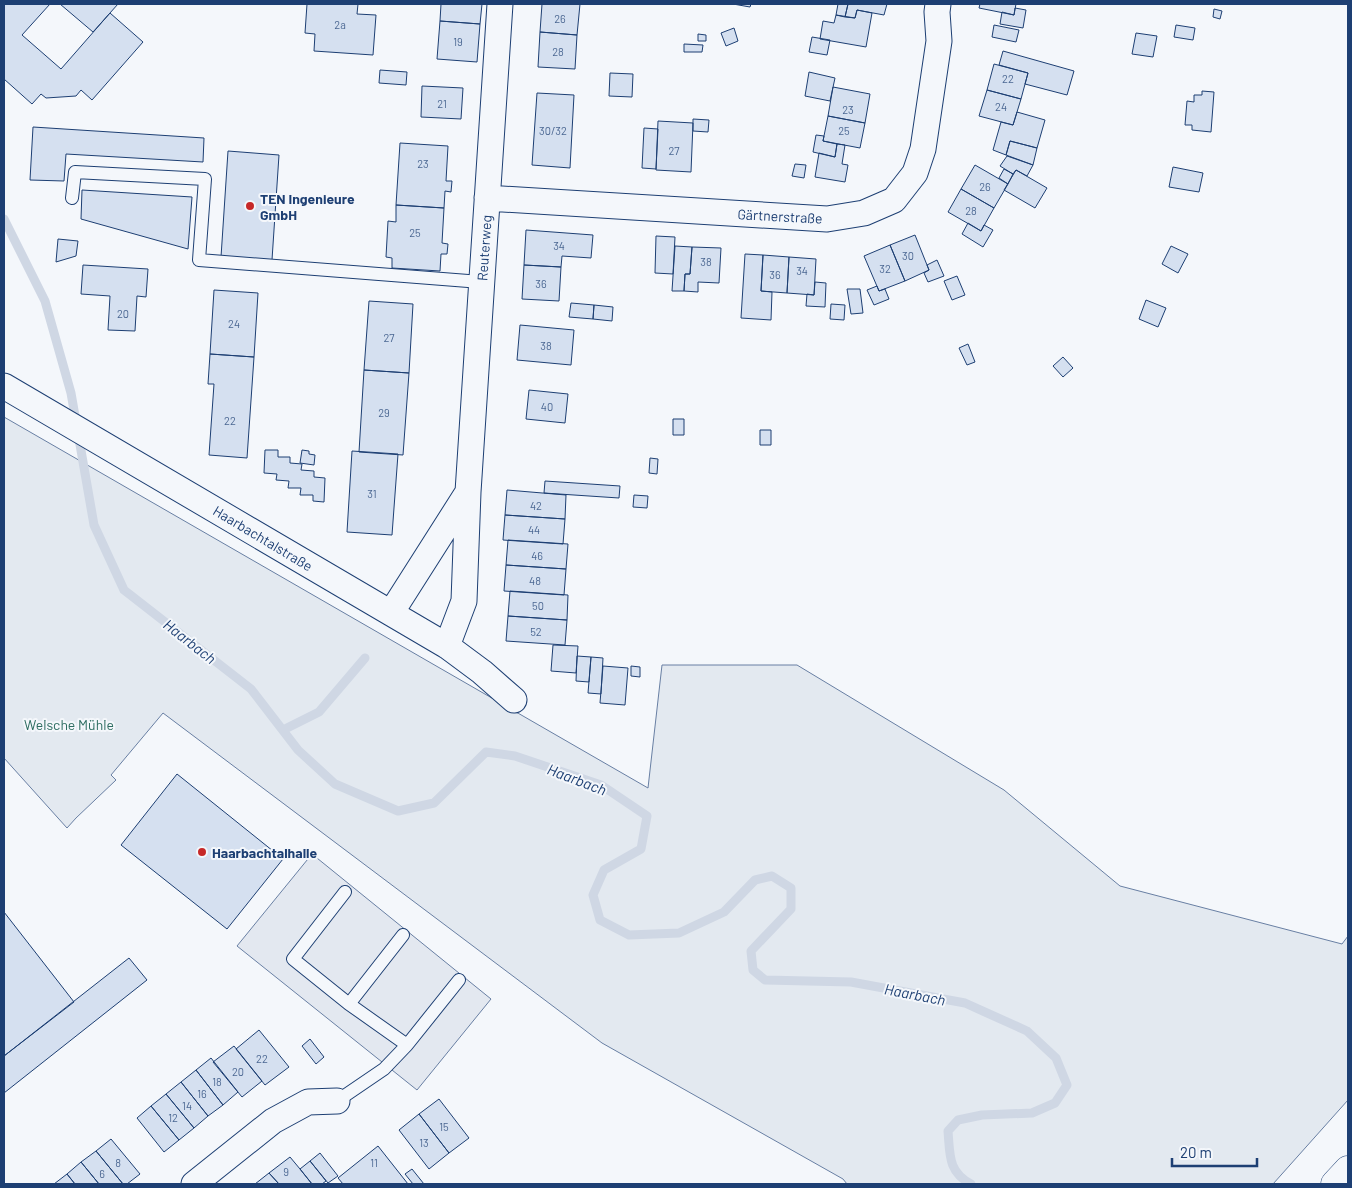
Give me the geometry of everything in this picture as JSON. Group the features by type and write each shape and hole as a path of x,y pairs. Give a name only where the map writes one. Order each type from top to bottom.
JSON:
{"highway":[{"path":"1335,1184 1348,1170"}],"street":[{"name":"Reuterweg","path":"447,646 464,601 468,492 500,4"},
{"name":"Gärtnerstraße","path":"487,198 827,219 864,213 894,200 914,173 922,149 939,41 938,4"},
{"name":"Haarbachtalstraße","path":"4,386 447,646 482,672 514,700"},
{"name":"Reuterweg","path":"390,613 468,492"},
{"path":"194,1184 273,1121 308,1102 337,1101"}],"lane":[{"path":"72,198 75,172 205,179 199,260 481,282"},
{"path":"345,892 293,959 349,1004 407,1045"},
{"path":"349,1004 403,935"},
{"path":"337,1101 384,1069 407,1045 459,980"}],"green space":[{"name":"Welsche Mühle","path":"4,417 648,788 662,665 797,665 1004,790 1120,886 1342,944 1348,936 1348,1100 1273,1184 847,1184 843,1179 602,1043 163,713 111,775 116,780 67,828 4,758"}],"shaded area":[{"path":"312,854 491,999 417,1090 237,946"}],"building":[{"path":"4,4 50,4 22,35 61,69 110,13 143,42 92,100 81,90 76,96 46,98 41,94 32,104 4,79"},
{"path":"60,4 118,4 93,32"},
{"path":"307,4 358,4 357,14 376,15 373,55 314,51 315,34 305,33"},
{"path":"441,4 482,4 480,24 440,21"},
{"path":"542,4 580,4 577,35 540,32"},
{"path":"733,4 751,4 750,7"},
{"path":"838,4 848,4 845,17 836,15"},
{"path":"848,4 887,4 884,15 857,10 855,18 845,17"},
{"path":"980,4 1016,4 1014,15 979,8"},
{"path":"1015,8 1026,10 1023,28 1000,24 1002,12 1014,15"},
{"path":"1214,9 1222,11 1220,19 1213,17"},
{"path":"857,10 872,13 866,47 820,39 823,21 834,23 836,15 855,18"},
{"path":"440,21 480,24 477,62 437,59"},
{"path":"994,25 1019,30 1016,42 992,37"},
{"path":"1176,25 1195,28 1193,40 1174,37"},
{"path":"734,28 738,41 726,46 721,33"},
{"path":"540,32 577,35 575,69 538,67"},
{"path":"1136,33 1157,36 1153,57 1132,54"},
{"path":"698,34 706,35 706,41 698,41"},
{"path":"812,37 830,40 827,55 809,52"},
{"path":"684,44 703,45 702,52 684,52"},
{"path":"1003,51 1074,71 1067,95 1025,84 1028,73 999,65"},
{"path":"994,64 1028,73 1021,99 987,90"},
{"path":"380,70 407,72 406,85 379,83"},
{"path":"809,72 835,78 830,101 805,96"},
{"path":"610,73 633,74 632,97 609,96"},
{"path":"422,86 463,88 461,119 421,117"},
{"path":"833,87 870,94 865,123 828,116"},
{"path":"987,90 1021,99 1013,125 979,116"},
{"path":"1202,91 1214,92 1211,132 1192,130 1192,125 1185,125 1187,101 1194,102 1194,95 1202,95"},
{"path":"537,93 574,95 570,168 532,165"},
{"path":"1017,112 1045,120 1037,148 1010,141 1006,155 993,150 1001,122 1013,125"},
{"path":"828,116 865,123 860,148 823,141"},
{"path":"693,119 709,120 708,132 693,131"},
{"path":"658,121 693,123 691,172 656,170"},
{"path":"33,127 204,138 203,162 66,154 64,181 30,180"},
{"path":"644,128 658,129 656,169 642,168"},
{"path":"816,135 824,136 823,141 837,144 835,157 813,152"},
{"path":"1010,141 1037,148 1033,165 1006,155"},
{"path":"400,143 448,146 446,181 452,181 451,192 445,191 444,208 396,205"},
{"path":"837,144 845,145 842,164 848,165 845,182 815,177 819,153 835,157"},
{"name":"TEN Ingenieure GmbH","path":"228,151 279,155 272,260 221,257"},
{"path":"1007,156 1033,165 1027,176 1016,170 1013,174 1000,166"},
{"path":"795,164 806,165 804,178 792,176"},
{"path":"975,165 1008,184 994,208 961,189"},
{"path":"1173,167 1203,173 1199,192 1169,187"},
{"path":"1004,169 1013,174 1008,184 999,178"},
{"path":"1016,170 1047,188 1035,208 1004,190"},
{"path":"961,189 994,208 981,231 948,212"},
{"path":"82,190 192,197 188,249 81,219"},
{"path":"396,205 444,208 442,243 448,244 447,254 441,254 440,271 392,268 392,258 386,257 388,221 396,222"},
{"path":"968,223 981,231 984,225 993,230 983,247 962,234"},
{"path":"526,230 593,235 591,258 562,256 561,267 524,265"},
{"path":"915,235 929,270 905,281 890,245"},
{"path":"656,236 675,237 673,274 655,273"},
{"path":"58,239 78,241 76,256 56,262"},
{"path":"890,245 905,281 879,291 864,256"},
{"path":"675,246 692,247 690,274 685,274 684,291 672,291"},
{"path":"1171,246 1188,254 1178,273 1162,264"},
{"path":"692,247 721,248 719,283 698,282 698,292 684,291 685,274 690,274"},
{"path":"745,254 763,255 761,291 772,292 771,320 741,318"},
{"path":"763,255 789,257 787,293 761,291"},
{"path":"789,257 816,259 814,295 787,293"},
{"path":"937,260 944,276 928,282 924,273 929,270 927,265"},
{"path":"83,265 148,269 146,297 137,296 135,331 108,330 110,296 81,294"},
{"path":"524,265 561,267 559,301 522,299"},
{"path":"957,276 965,295 952,300 944,281"},
{"path":"815,282 826,283 825,307 806,306 807,294 814,295"},
{"path":"877,286 879,291 885,289 889,299 874,305 867,290"},
{"path":"847,289 860,289 863,313 851,314"},
{"path":"214,290 258,293 254,357 210,354"},
{"path":"1146,300 1166,308 1158,327 1139,319"},
{"path":"369,301 413,304 409,373 364,370"},
{"path":"571,303 594,305 593,319 569,317"},
{"path":"831,304 845,305 844,320 830,319"},
{"path":"594,305 613,307 612,321 593,319"},
{"path":"520,325 574,330 571,365 517,360"},
{"path":"968,344 975,362 967,365 959,348"},
{"path":"210,354 254,357 247,458 209,455 214,384 208,384"},
{"path":"1063,357 1073,368 1063,377 1053,366"},
{"path":"364,370 409,373 403,455 359,452"},
{"path":"529,390 568,394 565,423 526,419"},
{"path":"673,419 684,419 684,435 673,435"},
{"path":"760,430 771,430 771,445 760,445"},
{"path":"265,450 278,450 278,457 290,457 290,463 302,464 301,470 314,471 314,477 325,478 324,502 313,501 313,495 300,495 301,488 288,488 289,481 276,480 277,474 264,473"},
{"path":"302,450 309,451 309,454 315,455 314,465 300,463"},
{"path":"352,451 398,454 392,535 347,532"},
{"path":"650,458 658,459 657,474 649,473"},
{"path":"545,481 620,486 619,498 544,493"},
{"path":"507,490 566,495 565,519 505,515"},
{"path":"634,495 648,496 647,508 633,507"},
{"path":"505,515 565,519 563,544 503,540"},
{"path":"508,540 568,544 566,569 506,565"},
{"path":"506,565 566,569 564,595 504,591"},
{"path":"510,591 568,595 567,620 508,616"},
{"path":"508,616 567,620 565,645 506,641"},
{"path":"553,645 578,646 576,673 551,671"},
{"path":"577,656 591,657 589,682 576,681"},
{"path":"591,657 603,658 601,694 588,693"},
{"path":"603,666 628,668 625,705 600,703"},
{"path":"631,666 640,667 640,677 631,676"},
{"name":"Haarbachtalhalle","path":"177,774 283,859 227,929 121,845"},
{"path":"4,912 74,1002 4,1056"},
{"path":"129,958 147,980 4,1093 4,1056"},
{"path":"259,1030 289,1067 265,1085 236,1049"},
{"path":"310,1039 324,1057 316,1064 302,1046"},
{"path":"234,1046 262,1081 242,1097 213,1062"},
{"path":"211,1058 238,1092 223,1105 196,1070"},
{"path":"196,1070 223,1105 208,1116 181,1082"},
{"path":"181,1082 208,1116 194,1128 166,1094"},
{"path":"166,1094 194,1128 179,1140 151,1106"},
{"path":"439,1099 469,1138 449,1153 419,1114"},
{"path":"151,1106 179,1140 164,1152 137,1118"},
{"path":"419,1114 449,1153 429,1169 399,1130"},
{"path":"111,1139 140,1174 127,1184 123,1184 96,1151"},
{"path":"378,1146 408,1184 343,1184 338,1178"},
{"path":"96,1151 123,1184 99,1184 81,1162"},
{"path":"320,1153 338,1176 328,1183 310,1161"},
{"path":"290,1157 312,1184 279,1184 269,1173"},
{"path":"310,1161 326,1181 322,1184 312,1184 300,1169"},
{"path":"81,1162 99,1184 75,1184 67,1174"},
{"path":"412,1169 424,1184 413,1184 405,1174"},
{"path":"269,1173 279,1184 255,1184"},
{"path":"67,1174 75,1184 54,1184"}],"waterway":[{"name":"Haarbach","path":"4,219 45,301 71,393 94,525 124,590 251,689 298,750 335,784 398,811 434,803 486,752 515,756 601,785 647,816 641,849 604,870 593,895 600,920 629,935 679,933 724,912 755,880 772,876 791,888 791,909 751,951 753,970 765,980 851,982 965,1003 1027,1031 1056,1058 1067,1085 1055,1103 1032,1113 982,1115 958,1120 948,1131 950,1155 958,1174 971,1184"},
{"path":"283,730 319,712 365,658"}],"place":[{"name":"TEN Ingenieure GmbH","path":"250,206"},
{"name":"Haarbachtalhalle","path":"202,852"}]}
